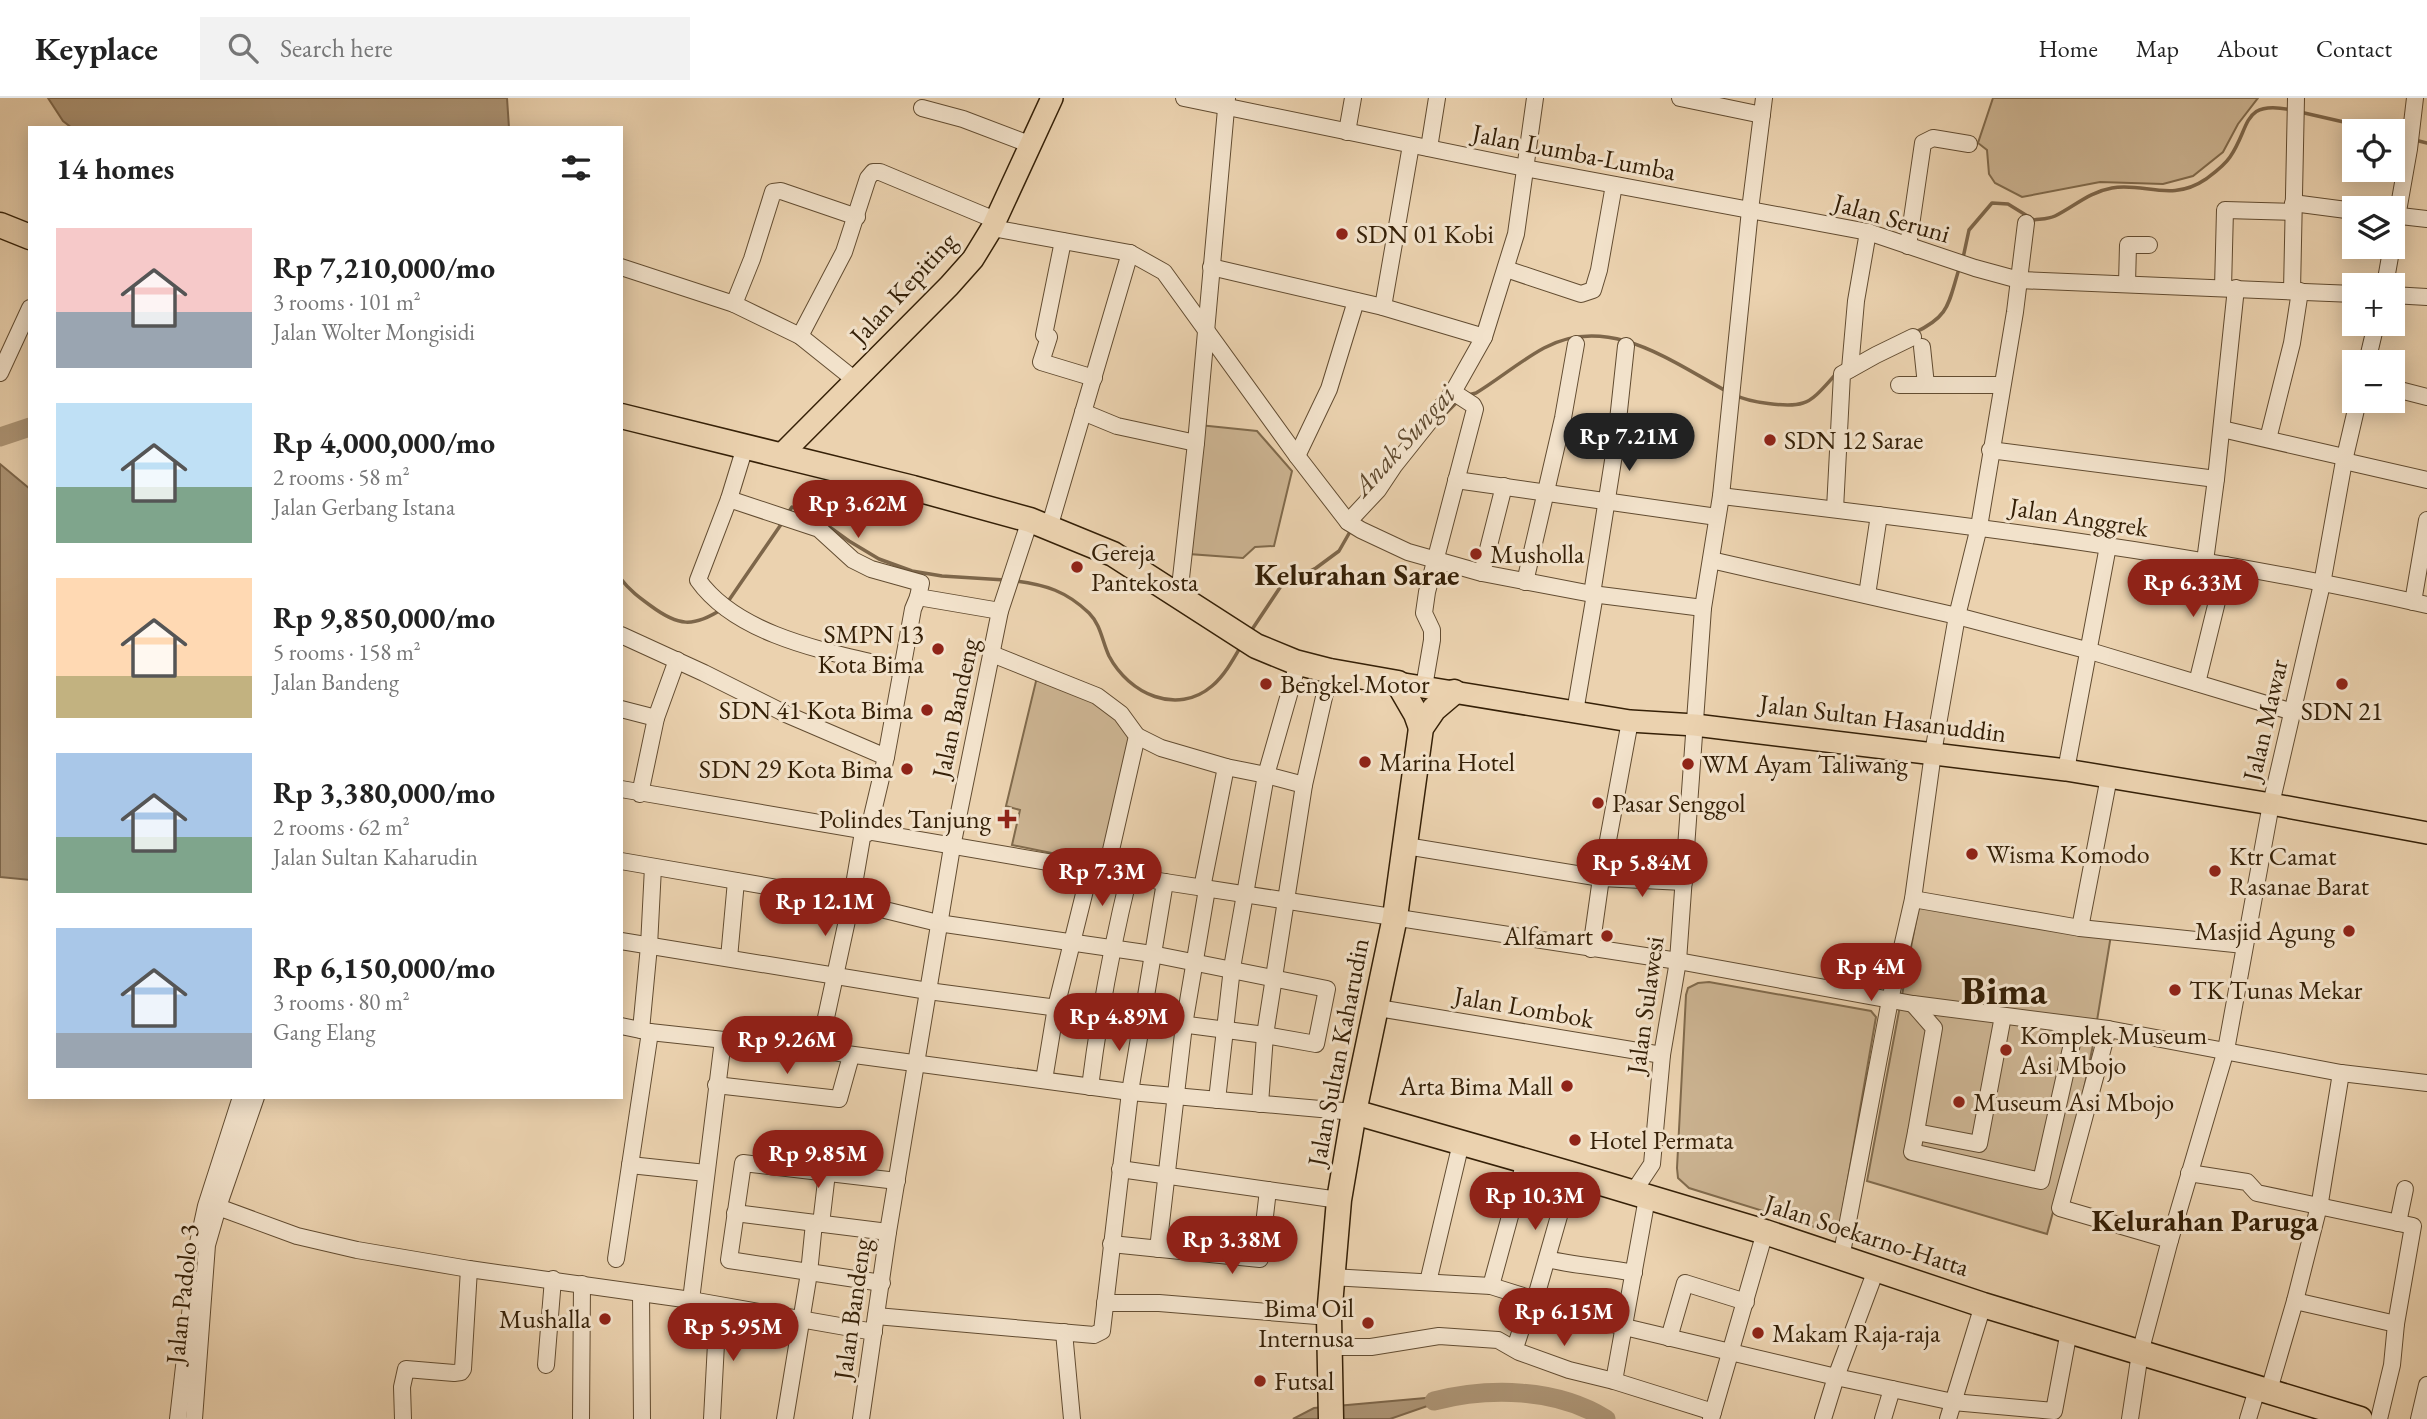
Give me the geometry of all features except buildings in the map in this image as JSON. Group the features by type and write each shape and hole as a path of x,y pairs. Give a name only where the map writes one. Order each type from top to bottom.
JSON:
{"highway":[{"path":"0,225 28,236"},
{"name":"Jalan Sultan Hasanuddin","path":"623,416 913,488 1040,524 1113,554 1247,642 1298,663 1398,683"},
{"path":"1398,683 1421,728"},
{"path":"1421,728 1434,709 1454,692"},
{"name":"Jalan Sultan Kaharudin","path":"1331,1419 1329,1317 1339,1200 1354,1112 1395,917 1421,728"},
{"name":"Jalan Soekarno-Hatta","path":"1354,1112 1765,1232 1983,1305 2360,1419"}],"main road":[{"name":"Jalan Kepiting","path":"781,455 973,259 993,224 1052,98"},
{"name":"Jalan Sultan Hasanuddin","path":"1398,683 1630,721 1695,725 2066,770 2427,833"}],"street":[{"name":"Jalan Lumba-Lumba","path":"1184,98 1226,102 1411,145 1750,210"},
{"path":"1348,132 1353,98"},
{"path":"1429,148 1437,98"},
{"path":"1424,687 1432,630 1424,613 1456,480 1463,400 1516,234 1535,98"},
{"path":"1681,98 1762,115"},
{"name":"Jalan Sulawesi","path":"1646,1198 1652,1164 1662,1055 1678,961 1703,608 1721,496 1764,98"},
{"path":"2399,196 2419,101"},
{"path":"1179,596 1196,443 1226,102"},
{"path":"2268,439 2292,343 2296,291 2293,207 2296,106"},
{"path":"922,108 963,119 1029,144"},
{"path":"1908,246 1923,143 1933,138 1969,144"},
{"path":"1382,307 1411,145"},
{"path":"800,336 844,252 868,178 875,171 993,224 1063,241 1130,253 1164,272 1297,456 1353,526 1408,552 1482,573 1593,594 1703,608"},
{"path":"1506,269 1581,294 1593,290 1614,185"},
{"path":"734,304 752,259 771,194 775,190 857,217"},
{"path":"2205,561 2222,429 2230,288 2225,210 2293,207 2342,210"},
{"name":"Jalan Seruni","path":"1750,210 1868,232 1949,260 2019,280 2342,293"},
{"path":"2405,216 2427,219"},
{"path":"1841,1258 1890,1000 1913,899 1933,753 1957,616 1979,527 2026,223"},
{"path":"1850,369 1853,324 1868,232"},
{"path":"1063,241 1044,335 1049,337 1041,362 1094,378"},
{"path":"2127,284 2128,245 2149,245"},
{"name":"Jalan Bandeng","path":"861,1419 938,923 1000,611 1008,582 1040,524 1083,412 1130,253"},
{"path":"1211,267 1382,307 1483,337"},
{"path":"623,268 734,304 800,336 855,380"},
{"path":"2405,296 2427,297"},
{"path":"1297,456 1329,389 1356,301"},
{"path":"0,373 28,312"},
{"path":"1835,509 1842,374 1917,342 1926,385"},
{"path":"1525,582 1547,492 1576,344"},
{"path":"1575,712 1615,447 1626,346"},
{"path":"1899,385 2002,385"},
{"path":"2405,391 2427,397"},
{"path":"1353,526 1394,466 1463,400"},
{"path":"1083,412 1117,426 1196,443"},
{"name":"Jalan Mawar","path":"2130,1419 2140,1353 2225,1050 2271,804 2322,584 2344,459 2355,413"},
{"path":"2222,429 2427,480"},
{"path":"745,447 729,499 698,580 740,617 780,636 902,670"},
{"path":"1990,450 2216,479"},
{"path":"1456,480 1717,517"},
{"path":"1482,573 1504,486"},
{"name":"Jalan Anggrek","path":"1721,496 1979,527 2108,546 2205,561 2420,603"},
{"path":"729,499 820,529 840,546 845,555 862,565 921,583 913,609 886,757 865,833 819,1050"},
{"path":"1867,595 1879,515"},
{"path":"2420,603 2427,520"},
{"path":"2066,770 2108,546"},
{"path":"1711,560 1957,616 2090,651 2293,712"},
{"path":"2197,683 2225,565"},
{"path":"918,597 1000,611"},
{"path":"623,636 788,715 886,757"},
{"path":"992,654 1097,696 1121,714 1137,736 1161,748 1226,767 1304,785"},
{"path":"640,794 656,718 677,660"},
{"path":"1217,1100 1232,968 1266,775 1298,663"},
{"path":"1260,1104 1273,976 1304,785 1330,671"},
{"path":"623,710 656,718"},
{"path":"1591,949 1601,878 1630,721"},
{"path":"1044,1080 1070,944 1098,871 1137,736"},
{"path":"1158,1249 1184,1025 1204,888 1226,767"},
{"path":"2080,928 2109,777"},
{"path":"623,790 865,833 1165,882 1678,961 1913,1004 2108,1029 2341,1073 2427,1083"},
{"path":"1406,846 1601,878 1684,882"},
{"path":"623,861 851,902 938,923 1152,954 1273,976 1327,989 1316,1044 928,990 623,941"},
{"path":"616,1259 646,1031 653,867"},
{"path":"1090,1087 1099,1013 1129,876"},
{"path":"729,958 736,881"},
{"path":"218,1207 297,1236 358,1250 800,1319 1100,1334 1130,1092 1165,882"},
{"path":"1913,899 2080,928 2244,945"},
{"path":"1913,1004 1934,1028 1912,1152 2041,1181 2076,1026"},
{"name":"Jalan Lombok","path":"1378,1007 1662,1055"},
{"path":"1916,1132 1979,1144 2003,1016"},
{"path":"623,1026 1130,1092 1354,1112"},
{"path":"2108,1029 2060,1208 2170,1240"},
{"path":"691,1300 723,1040"},
{"path":"716,1085 839,1099 851,1056"},
{"path":"2248,1419 2263,1388 2295,1301 2319,1205 2341,1073"},
{"name":"Jalan Padolo 3","path":"178,1419 202,1245 241,1099"},
{"name":"Jalan Padolo 3","path":"194,1419 202,1245 218,1207 222,1176 255,1099"},
{"path":"1428,1282 1461,1143"},
{"path":"1491,1286 1525,1161"},
{"path":"882,1283 729,1260 735,1213 743,1163 897,1181"},
{"name":"Jalan Sulawesi","path":"1646,1198 1652,1164"},
{"path":"630,1165 706,1173"},
{"path":"1120,1169 1339,1200"},
{"path":"785,1419 827,1173"},
{"path":"2189,1173 2247,1182 2257,1193 2413,1226 2396,1324 2392,1365 2379,1419"},
{"path":"1514,1348 1547,1259 1571,1174"},
{"path":"2398,1223 2405,1189"},
{"path":"1111,1244 1260,1259 1268,1190"},
{"path":"1614,1381 1646,1198"},
{"path":"735,1213 888,1232"},
{"path":"1330,1347 1371,1347 1451,1336 1503,1341 1569,1370 1614,1381 1716,1416 1765,1232"},
{"path":"1547,1259 1634,1273"},
{"path":"403,1419 402,1387 406,1369 454,1373 463,1369 469,1269"},
{"path":"1823,1419 1876,1270"},
{"path":"1331,1277 1491,1286 1624,1327 1836,1377 1953,1402 2054,1411 2069,1331"},
{"path":"546,1366 553,1279"},
{"path":"1669,1338 1685,1283 1745,1302"},
{"path":"581,1419 582,1284"},
{"path":"641,1293 642,1419"},
{"path":"2295,1301 2396,1324"},
{"path":"1105,1303 1159,1303 1329,1317"},
{"path":"1948,1419 1983,1305"},
{"path":"712,1419 718,1306"},
{"path":"1064,1332 1072,1419"},
{"path":"2419,1419 2427,1385"},
{"path":"1883,1419 1892,1389"}],"shaded area":[{"path":"48,98 507,98 509,126 69,126"},
{"path":"1993,98 2258,98 2238,124 2223,152 2193,176 2163,184 2100,182 2022,197 1995,183 1989,174 1987,150 1978,143"},
{"path":"1199,425 1257,431 1292,471 1274,546 1255,547 1243,558 1189,554"},
{"path":"0,464 28,487 28,880 0,877"},
{"path":"1037,677 1095,699 1115,713 1132,739 1106,864 1012,845 1020,810 1006,806"},
{"path":"1919,905 2111,935 2076,1128 2047,1234 1867,1181"},
{"path":"1709,982 1871,1011 1876,1017 1841,1219 1834,1233 1689,1188 1678,1178 1686,995 1688,988"},
{"path":"1459,1395 1390,1419 1293,1419 1314,1408"}],"waterway":[{"name":"Anak Sungai","path":"1963,258 1969,230 1992,203 2008,204 2034,220 2053,217 2089,196 2112,188 2181,190 2209,177 2228,160 2245,126 2256,112 2264,108 2292,110"},
{"name":"Anak Sungai","path":"2300,112 2342,122"},
{"name":"Anak Sungai","path":"2415,140 2427,143"},
{"name":"Anak Sungai","path":"1914,333 1935,321 1946,308 1959,269"},
{"name":"Anak Sungai","path":"1468,395 1476,393 1544,348 1568,339 1592,336 1639,346 1728,392"},
{"name":"Anak Sungai","path":"1735,395 1768,404 1803,403 1817,395 1837,373"},
{"name":"Anak Sungai","path":"1446,413 1458,401"},
{"path":"0,437 28,428"},
{"name":"Anak Sungai","path":"788,513 792,507 817,518 879,559 912,571 1005,580"},
{"name":"Anak Sungai","path":"727,603 782,523"},
{"name":"Anak Sungai","path":"1251,631 1281,586 1316,568 1339,551 1351,530"},
{"name":"Anak Sungai","path":"623,581 647,603 678,621 694,622 722,609"},
{"name":"Anak Sungai","path":"1016,581 1055,590 1080,605 1096,623 1109,656 1118,669 1141,690 1155,696 1169,700 1198,695 1220,678 1241,646"},
{"path":"1434,1401 1455,1396 1522,1393 1566,1401 1606,1419"}],"place":[{"name":"SDN 01 Kobi","path":"1342,234"},
{"name":"SDN 12 Sarae","path":"1770,440"},
{"name":"Musholla","path":"1476,554"},
{"name":"Gereja Pantekosta","path":"1077,567"},
{"name":"SMPN 13 Kota Bima","path":"938,649"},
{"name":"Bengkel Motor","path":"1266,684"},
{"name":"SDN 21","path":"2342,684"},
{"name":"SDN 41 Kota Bima","path":"927,710"},
{"name":"Marina Hotel","path":"1365,762"},
{"name":"WM Ayam Taliwang","path":"1688,764"},
{"name":"SDN 29 Kota Bima","path":"907,769"},
{"name":"Pasar Senggol","path":"1598,803"},
{"name":"Polindes Tanjung","path":"1007,819"},
{"name":"Wisma Komodo","path":"1972,854"},
{"name":"Ktr Camat Rasanae Barat","path":"2215,871"},
{"name":"Masjid Agung","path":"2349,931"},
{"name":"Alfamart","path":"1607,936"},
{"name":"TK Tunas Mekar","path":"2175,990"},
{"name":"Komplek Museum Asi Mbojo","path":"2006,1050"},
{"name":"Arta Bima Mall","path":"1567,1086"},
{"name":"Museum Asi Mbojo","path":"1959,1102"},
{"name":"Hotel Permata","path":"1575,1140"},
{"name":"Mushalla","path":"605,1319"},
{"name":"Bima Oil Internusa","path":"1368,1323"},
{"name":"Makam Raja-raja","path":"1758,1333"},
{"name":"Futsal","path":"1260,1381"}],"district":[{"name":"Kelurahan Sarae","path":"1357,575"},
{"name":"Bima","path":"2004,990"},
{"name":"Kelurahan Paruga","path":"2205,1221"}]}
